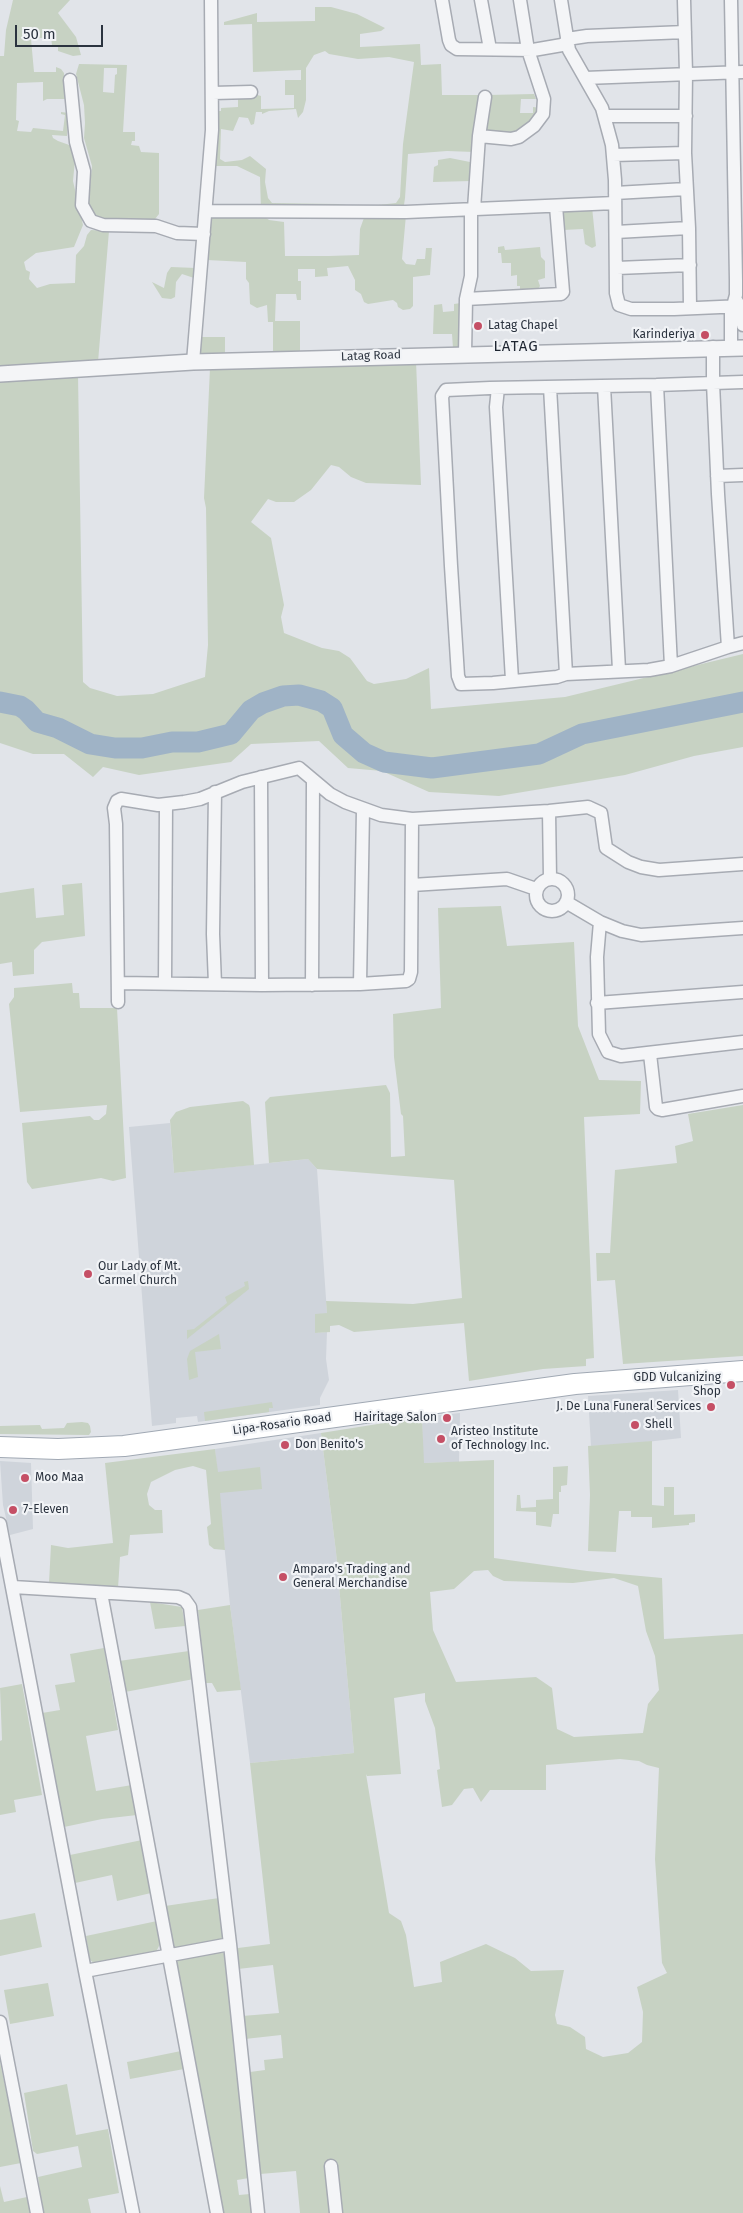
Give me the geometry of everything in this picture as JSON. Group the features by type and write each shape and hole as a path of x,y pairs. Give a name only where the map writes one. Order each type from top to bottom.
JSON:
{"main road":[{"name":"Lipa-Rosario Road","path":"0,1447 58,1449 124,1446 519,1391 595,1382 743,1370"}],"street":[{"path":"193,362 212,130 212,0"},
{"path":"442,0 448,35 454,48 528,50 562,44 567,40 587,36 685,32"},
{"path":"481,0 490,49"},
{"path":"479,136 519,138 539,120 545,106 528,50 520,0"},
{"path":"562,0 567,40 573,60 605,116 613,155 617,299 622,307 674,309 738,304"},
{"path":"684,0 686,73 685,153 689,228 690,307"},
{"path":"731,0 737,72 737,348"},
{"path":"585,78 737,72"},
{"path":"70,80 76,142 84,171 82,205 91,221 103,225 156,226 177,233 204,234"},
{"path":"213,93 251,92"},
{"path":"465,354 466,298 471,276 472,209 485,97"},
{"path":"605,116 686,116"},
{"path":"613,155 685,153"},
{"path":"206,211 354,212 556,206 686,189"},
{"path":"466,298 561,294 563,292 556,206"},
{"path":"616,232 689,228"},
{"path":"617,268 690,265"},
{"path":"738,304 743,325"},
{"path":"713,347 713,383 728,647"},
{"name":"Latag Road","path":"0,374 193,362 713,347 737,348"},
{"path":"743,382 449,389 442,396 459,681 467,685 556,677 566,674 649,670 671,666 743,643"},
{"path":"657,385 671,666"},
{"path":"604,386 619,670"},
{"path":"550,387 566,674"},
{"path":"498,388 496,407 512,680"},
{"path":"718,476 743,475"},
{"path":"118,1002 116,824 114,808 117,801 121,799 166,804 192,800 226,787 299,768 330,794 363,809 398,818 412,819 548,811 588,806 596,809 602,816 606,848 621,858 641,867 659,870 743,864"},
{"path":"261,777 262,985"},
{"path":"312,985 314,780"},
{"path":"214,792 213,934 216,984"},
{"path":"165,982 166,804"},
{"path":"360,984 363,809"},
{"path":"548,811 550,878"},
{"path":"118,983 312,985 401,982 409,979 411,972 412,819"},
{"path":"550,878 560,880 567,888 566,902 558,910 548,911 542,908 536,900 536,889 542,882 550,878"},
{"path":"412,886 507,880 536,889"},
{"path":"566,902 600,922 622,931 641,935 743,928"},
{"path":"600,922 597,940 597,1003 599,1034 608,1052 621,1056 650,1054 743,1042"},
{"path":"597,1003 743,992"},
{"path":"650,1054 656,1107 658,1109 662,1110 743,1096"},
{"path":"0,1524 133,2213"},
{"path":"13,1587 178,1597 185,1600 190,1607 230,1944 258,2213"},
{"path":"101,1593 217,2213"},
{"path":"85,1970 230,1944"},
{"path":"0,2022 2,2044 37,2213"},
{"path":"332,2166 336,2213"}],"shaded area":[{"path":"170,1123 174,1173 308,1159 317,1169 327,1313 315,1333 327,1332 326,1359 329,1380 320,1398 320,1405 198,1422 197,1416 176,1418 176,1423 152,1426 129,1127"},
{"name":"Shell","path":"678,1390 681,1438 591,1446 588,1396"},
{"name":"Aristeo Institute of Technology Inc.","path":"460,1413 459,1462 423,1463 422,1417"},
{"name":"Amparo's Trading and General Merchandise","path":"321,1433 336,1552 354,1753 250,1763 230,1605 215,1449"},
{"path":"0,1461 31,1463 33,1529 10,1535 3,1505"}],"green space":[{"path":"13,0 70,0 58,13 76,37 81,55 73,56 58,51 58,45 52,45 51,37 31,39 34,72 56,72 56,67 61,69 64,73 65,99 47,99 43,101 43,82 17,83 16,120 19,121 17,131 31,132 33,128 63,131 65,115 61,114 61,112 69,113 67,136 52,135 58,141 72,146 75,160 73,181 83,225 74,247 36,253 24,262 26,270 30,272 29,279 37,288 50,284 75,283 76,255 84,246 87,235 91,230 109,231 98,362 0,368 0,56 4,56 6,30"},
{"path":"315,7 331,7 357,14 385,28 381,31 360,34 360,47 420,44 421,65 441,64 442,95 480,95 474,152 447,151 408,154 405,198 404,205 401,208 261,210 260,177 237,166 212,166 216,111 221,111 221,108 238,107 238,95 254,94 261,96 261,109 294,108 294,95 285,95 285,80 301,80 301,70 253,72 252,24 224,25 224,22 257,13 257,22 315,21","holes":["325,51 329,54 358,59 389,57 414,62 403,144 400,197 396,203 361,207 338,204 272,203 268,198 265,182 266,169 250,156 242,160 225,162 220,159 221,129 233,131 239,117 248,118 251,125 254,124 256,112 262,112 262,114 269,111 296,109 298,118 303,112 306,100 306,68 314,55"]},
{"path":"79,64 127,65 123,132 135,132 135,141 132,141 131,145 139,146 141,152 159,153 159,214 155,219 109,222 95,218 88,205 92,166 84,138 84,105 76,74","holes":["104,68 117,68 114,93 103,92"]},
{"path":"534,94 536,99 521,99 520,113 533,113 533,107 541,108 540,114 517,134 482,133 488,95"},
{"path":"450,158 470,162 471,181 433,182 434,167 438,165 438,160"},
{"path":"592,207 596,246 592,248 585,244 583,229 563,230 561,210"},
{"path":"365,215 406,215 402,259 406,264 415,265 417,259 425,259 426,248 432,248 430,275 413,277 413,306 410,309 403,310 393,300 368,304 364,302 361,294 355,290 355,280 348,266 327,268 328,276 315,277 315,269 298,269 298,281 301,281 301,300 297,300 296,294 276,294 275,321 300,321 300,352 273,352 273,322 268,322 267,305 257,308 250,304 249,283 246,279 246,262 207,260 210,219 212,217 264,216 269,220 284,222 285,256 329,256 359,255 360,229"},
{"path":"504,246 505,250 540,247 541,257 545,261 545,278 538,280 540,286 538,289 520,294 520,286 517,286 517,275 511,276 511,263 502,263 501,253 498,253 498,247"},
{"path":"171,267 196,268 197,279 182,274 176,282 175,297 171,299 162,298 152,282 164,288 167,273"},
{"path":"461,303 463,347 453,348 452,334 433,334 434,305 442,304 443,312 454,311 454,304"},
{"path":"201,337 225,337 225,354 201,354"},
{"path":"416,361 421,485 366,483 351,477 339,467 331,465 311,490 294,502 276,502 268,499 251,522 271,538 284,605 281,617 284,633 322,648 339,651 350,658 367,681 374,684 406,679 429,668 431,709 565,697 743,654 743,747 694,756 625,775 499,796 429,792 382,771 348,768 319,741 251,744 231,762 139,775 103,767 93,777 64,754 33,754 0,743 0,382 78,375 83,682 90,688 117,696 153,694 205,677 208,645 206,508 204,498 210,368"},
{"path":"82,883 85,936 42,942 34,950 34,974 13,976 12,962 0,964 0,893 34,888 36,918 64,915 62,885"},
{"path":"501,906 507,946 574,942 578,1026 599,1080 641,1081 640,1114 584,1117 594,1358 586,1359 586,1366 543,1369 469,1381 464,1323 354,1332 339,1325 330,1326 330,1332 315,1333 315,1314 327,1313 326,1301 413,1304 462,1298 454,1180 317,1169 308,1159 269,1163 265,1102 270,1097 386,1085 390,1093 391,1157 405,1156 403,1116 401,1114 394,1057 393,1014 441,1008 438,908"},
{"path":"72,983 73,993 79,993 80,1008 117,1008 126,1178 113,1181 101,1178 32,1189 27,1182 22,1123 90,1116 94,1120 99,1120 106,1114 107,1105 20,1112 9,1004 14,997 14,988"},
{"path":"243,1101 250,1108 254,1165 174,1173 170,1120 176,1112 190,1107"},
{"path":"743,1105 743,1356 623,1364 615,1280 597,1281 596,1253 610,1253 615,1170 677,1163 675,1146 693,1141 688,1114"},
{"path":"248,1281 249,1289 187,1339 187,1330 194,1329 227,1303 225,1297 245,1286 244,1282"},
{"path":"219,1334 221,1349 195,1352 198,1377 189,1380 187,1359 190,1351"},
{"path":"272,1402 273,1408 269,1408 269,1412 205,1421 204,1412"},
{"path":"422,1417 424,1463 494,1460 494,1558 587,1571 662,1578 664,1639 743,1634 743,2213 300,2213 296,2171 260,2174 250,2072 265,2070 264,2060 283,2058 281,2035 245,2039 242,2016 279,2013 273,1965 238,1969 235,1951 238,1948 270,1944 250,1763 354,1753 336,1552 321,1433","holes":["488,1570 493,1576 504,1581 573,1583 614,1578 638,1586 646,1631 655,1656 659,1690 648,1704 643,1733 574,1737 557,1729 552,1688 536,1677 456,1682 433,1630 430,1592 454,1589 474,1571","425,1693 425,1701 435,1728 440,1769 437,1770 442,1807 452,1805 464,1789 473,1788 481,1802 490,1790 546,1790 546,1765 620,1759 639,1761 659,1768 655,1859 662,1963 667,1973 637,1987 643,2012 642,2042 628,2053 603,2057 586,2049 585,2037 570,2027 557,2024 555,2015 564,1970 531,1971 515,1958 486,1944 440,1962 442,1982 414,1987 406,1935 401,1921 389,1913 366,1774 367,1776 401,1774 394,1698"]},
{"path":"67,1423 88,1423 90,1426 91,1432 89,1435 0,1434 0,1426 40,1425 42,1429 64,1428"},
{"path":"652,1441 652,1505 664,1506 664,1487 674,1487 674,1515 695,1514 695,1522 689,1523 689,1525 652,1528 652,1517 631,1517 631,1511 619,1511 616,1552 588,1551 590,1495 588,1446"},
{"path":"215,1449 218,1472 260,1467 262,1489 220,1493 225,1550 214,1549 209,1545 207,1527 211,1524 206,1470 193,1466 175,1470 151,1482 147,1494 149,1505 155,1510 162,1510 163,1533 130,1535 128,1555 120,1557 118,1588 49,1583 51,1545 68,1548 113,1543 105,1463"},
{"path":"568,1466 567,1485 561,1486 561,1492 559,1492 559,1514 553,1514 551,1527 536,1525 536,1512 516,1511 517,1495 520,1495 521,1508 536,1507 536,1500 553,1499 553,1467"},
{"path":"150,1602 182,1607 185,1626 155,1629"},
{"path":"230,1605 241,1690 217,1692 212,1683 205,1683 198,1610"},
{"path":"104,1648 118,1730 86,1736 96,1791 132,1785 137,1815 102,1819 64,1827 42,1713 60,1710 55,1685 75,1682 70,1654"},
{"path":"189,1651 194,1679 125,1692 119,1661"},
{"path":"22,1684 42,1795 14,1800 16,1812 0,1815 0,1741 2,1740 0,1688"},
{"path":"142,1840 151,1893 117,1901 112,1875 75,1883 70,1855"},
{"path":"219,1898 222,1940 174,1948 165,1906"},
{"path":"35,1913 42,1947 0,1956 0,1920"},
{"path":"157,1921 160,1944 156,1952 94,1963 90,1960 86,1936"},
{"path":"221,1952 225,1954 249,2178 237,2180 239,2195 250,2194 252,2213 224,2213 176,1965 178,1959"},
{"path":"48,1983 54,2016 10,2024 4,1990"},
{"path":"181,2051 184,2069 130,2079 127,2062"},
{"path":"0,2062 21,2163 0,2167"},
{"path":"67,2084 76,2135 108,2129 119,2193 88,2199 91,2213 43,2213 38,2177 82,2167 78,2146 37,2154 33,2151 24,2093"},
{"path":"0,2186 4,2202 27,2197 30,2213 0,2213"}],"waterway":[{"path":"0,702 20,706 37,722 58,728 90,744 115,748 142,748 172,742 198,742 231,734 251,710 263,703 283,696 299,695 321,701 332,708 343,735 364,753 384,762 432,768 539,754 582,734 743,702"}],"place":[{"name":"Latag Chapel","path":"478,326"},
{"name":"Karinderiya","path":"705,335"},
{"name":"Our Lady of Mt. Carmel Church","path":"88,1274"},
{"name":"GDD Vulcanizing Shop","path":"731,1385"},
{"name":"J. De Luna Funeral Services","path":"711,1407"},
{"name":"Hairitage Salon","path":"447,1418"},
{"name":"Shell","path":"635,1425"},
{"name":"Aristeo Institute of Technology Inc.","path":"441,1439"},
{"name":"Don Benito's","path":"285,1445"},
{"name":"Moo Maa","path":"25,1478"},
{"name":"7-Eleven","path":"13,1510"},
{"name":"Amparo's Trading and General Merchandise","path":"283,1577"}],"district":[{"name":"LATAG","path":"516,347"}]}
